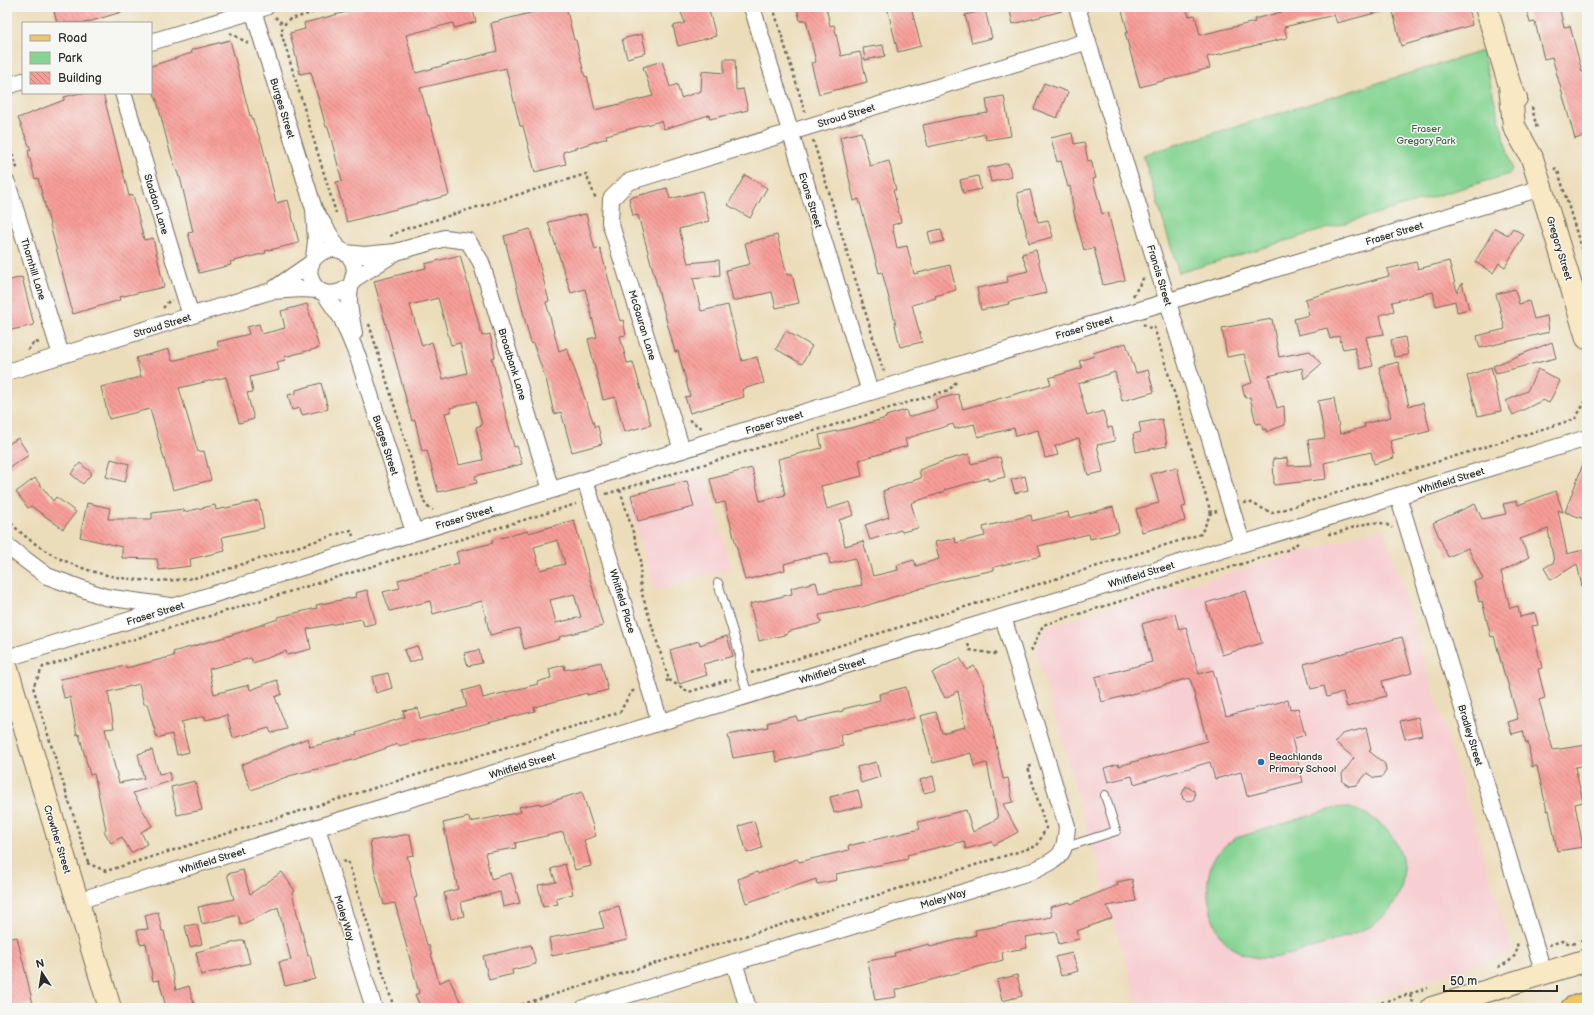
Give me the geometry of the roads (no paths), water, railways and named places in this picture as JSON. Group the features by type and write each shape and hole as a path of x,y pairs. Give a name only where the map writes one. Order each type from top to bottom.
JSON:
{"main road":[{"path":"1572,1008 1587,1003"}],"street":[{"name":"Evans Street","path":"752,7 870,392"},
{"name":"Francis Street","path":"1077,7 1242,543"},
{"name":"Gregory Street","path":"1486,7 1510,86 1514,126 1532,158 1587,338"},
{"path":"152,42 257,8"},
{"name":"Burges Street","path":"257,8 314,209 316,241 312,261"},
{"name":"Stroud Street","path":"604,200 628,182 1088,41"},
{"path":"7,86 22,81"},
{"name":"Staddon Lane","path":"123,94 191,316"},
{"name":"Thornhill Lane","path":"13,179 61,355"},
{"name":"Fraser Street","path":"7,658 870,392 1542,188"},
{"name":"McGauran Lane","path":"604,200 682,450"},
{"name":"Burges Street","path":"314,209 343,251"},
{"name":"Broadbank Lane","path":"396,252 445,238 468,241 481,262 551,490"},
{"path":"271,291 312,261 325,249 364,255 396,252"},
{"path":"343,251 354,264 352,282"},
{"path":"312,261 310,279 321,292 338,294 352,282 396,252"},
{"name":"Burges Street","path":"352,282 351,317 358,358"},
{"name":"Stroud Street","path":"7,372 271,291 302,289 321,292"},
{"name":"Burges Street","path":"321,292 342,320 358,358 414,532"},
{"name":"Whitfield Street","path":"77,902 1587,438"},
{"name":"Whitfield Place","path":"585,480 660,722"},
{"name":"Bradley Street","path":"1398,496 1544,974"},
{"path":"7,546 47,576 105,597 176,606"},
{"path":"1003,617 1067,826 1066,847"},
{"name":"Crowther Street","path":"7,669 110,1008"},
{"name":"Maley Way","path":"317,828 374,1008"},
{"name":"Maley Way","path":"584,1008 1033,870 1056,860 1066,847"},
{"path":"1426,999 1544,974 1587,960"},
{"path":"734,962 748,1008"}],"lane":[{"path":"718,583 740,655 739,666 748,695"},
{"path":"1066,847 1116,830 1105,795"}],"place":[{"name":"Beachlands Primary School","path":"1261,762"}],"park label":[{"name":"Fraser Gregory Park","path":"1426,134"}]}
